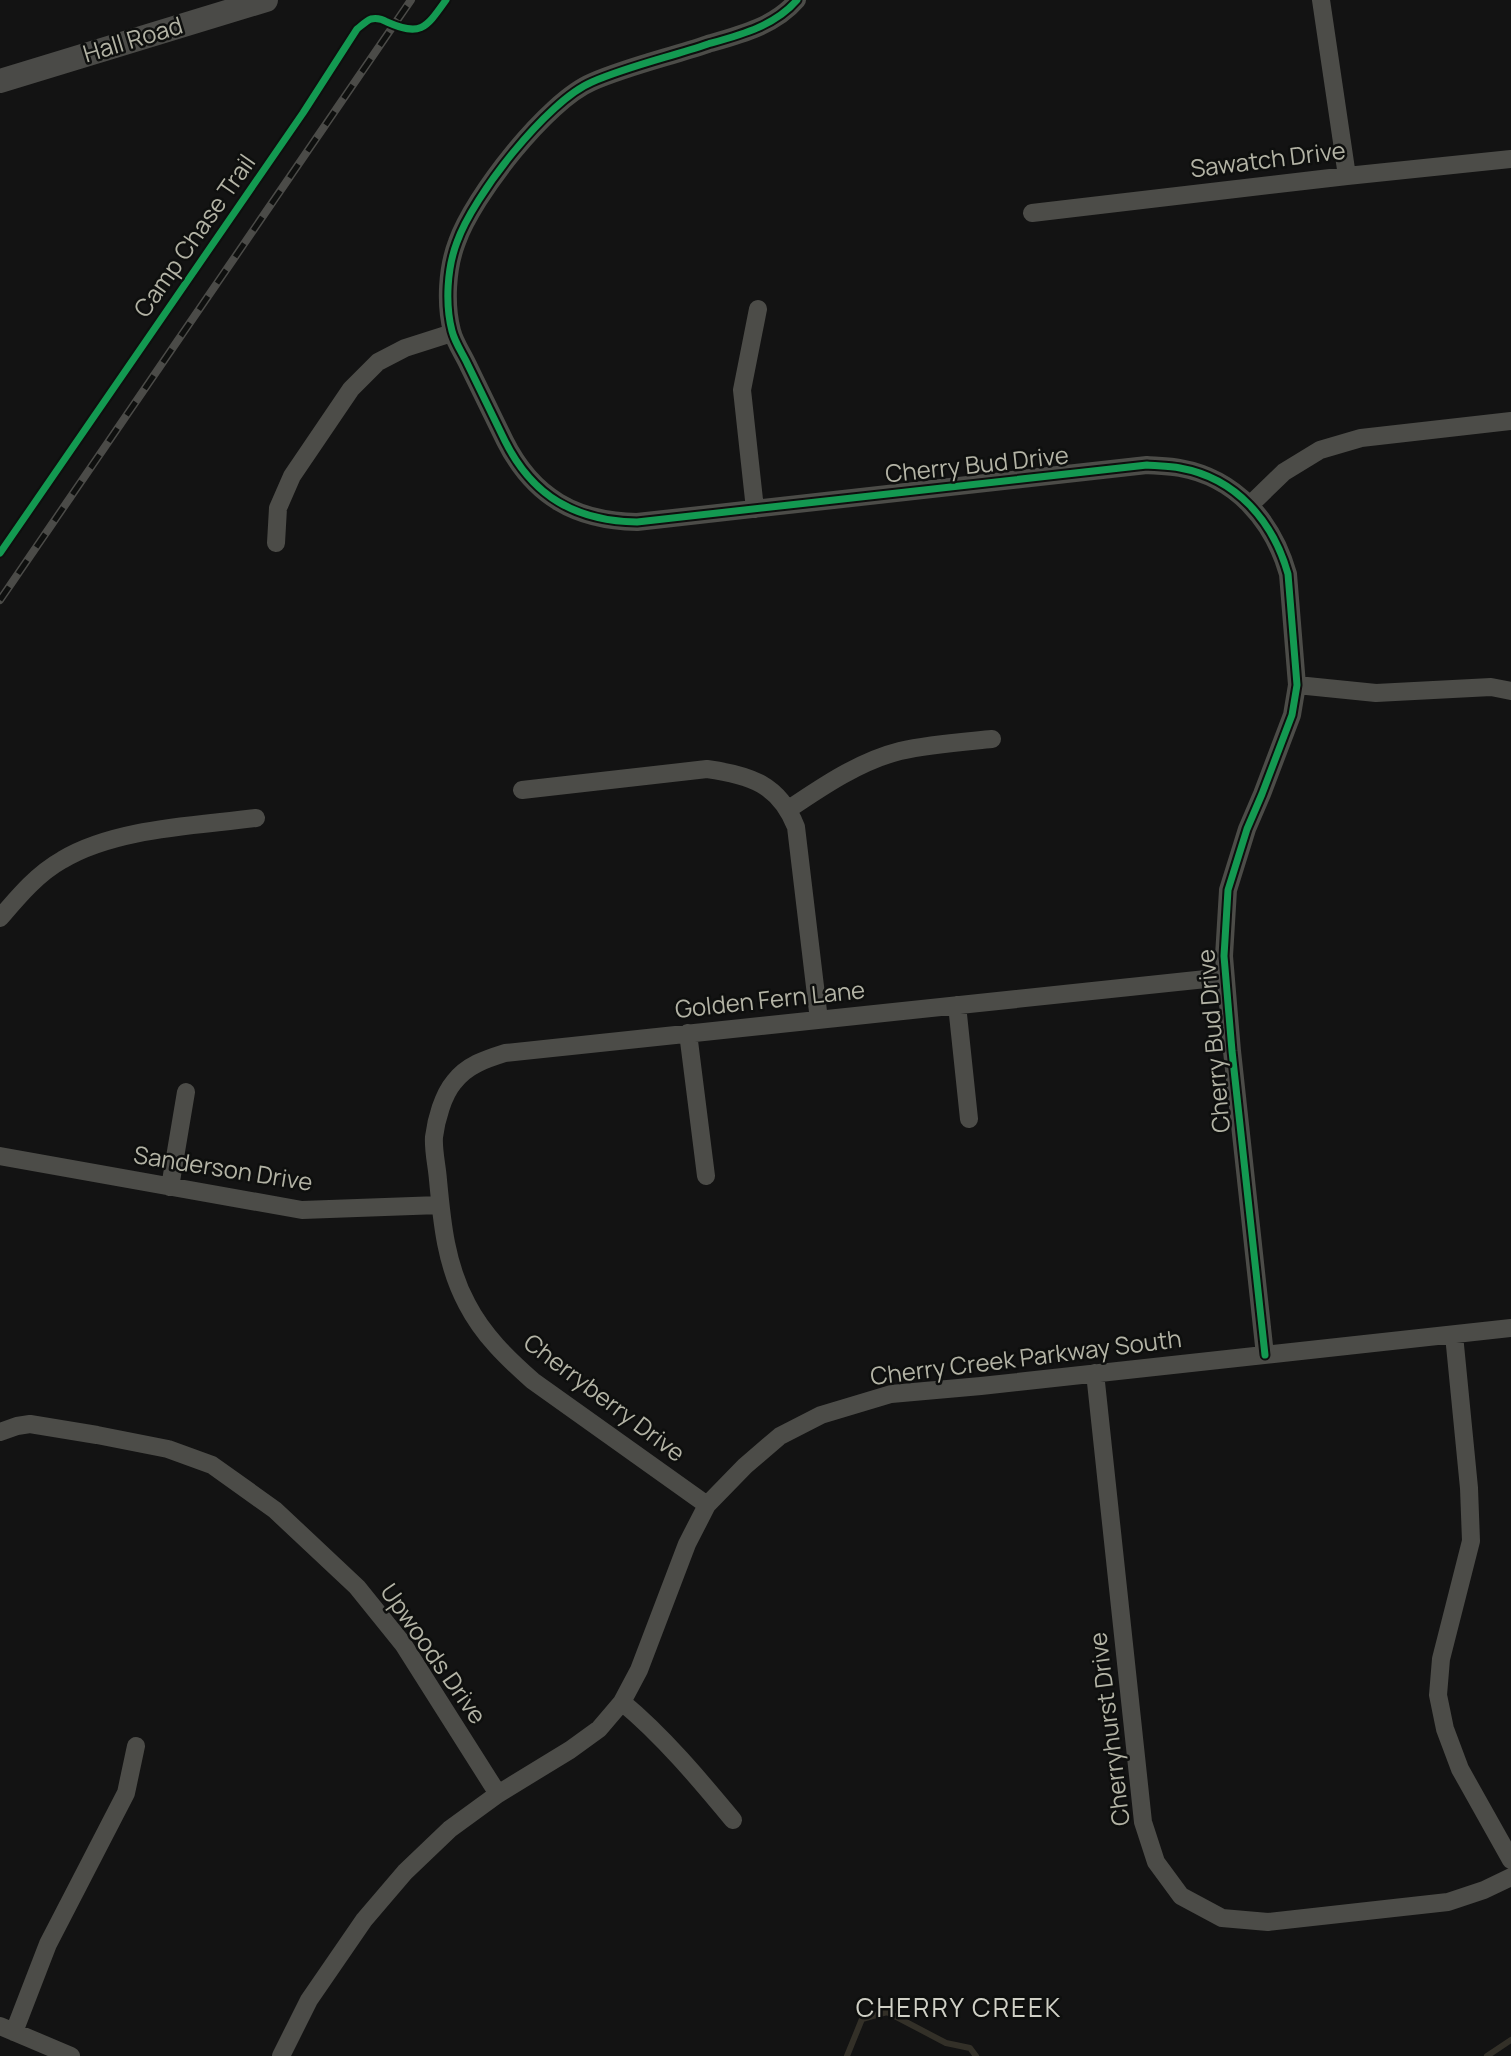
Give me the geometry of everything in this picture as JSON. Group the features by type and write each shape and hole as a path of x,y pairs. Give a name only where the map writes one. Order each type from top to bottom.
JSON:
{"main road":[{"name":"Hall Road","path":"0,81 266,0"}],"street":[{"name":"Cherry Bud Drive","path":"797,0 772,21 589,83 561,102 513,151 461,233 451,272 448,303 452,333 511,454 527,476 564,506 592,517 615,522 637,522 1147,466 1181,468 1202,475 1230,486 1251,504 1274,537 1285,566 1293,616 1297,685 1292,715 1247,828 1228,890 1224,956 1265,1355"},
{"path":"1321,0 1346,176"},
{"name":"Sawatch Drive","path":"1032,213 1511,159"},
{"path":"755,509 743,390 758,309"},
{"path":"276,543 278,508 292,476 351,389 378,362 405,348 452,333"},
{"path":"1251,504 1284,472 1320,450 1361,438 1511,421"},
{"path":"1297,685 1376,693 1492,687 1511,691"},
{"path":"789,809 822,787 897,752 992,739"},
{"path":"522,790 706,769 734,773 759,783 779,796 789,809 796,827 819,1020"},
{"path":"0,918 26,887 62,860 102,842 142,833 256,818"},
{"name":"Golden Fern Lane","path":"440,1205 434,1138 442,1105 454,1082 477,1062 505,1053 1226,977"},
{"path":"957,1005 969,1119"},
{"path":"688,1033 706,1176"},
{"path":"170,1187 186,1092"},
{"name":"Sanderson Drive","path":"0,1156 302,1210 440,1205"},
{"name":"Cherryberry Drive","path":"440,1205 453,1273 467,1304 500,1351 533,1381 707,1505"},
{"name":"Cherry Creek Parkway South","path":"281,2056 309,2000 364,1920 405,1872 450,1829 498,1794 599,1729 622,1702 639,1670 687,1544 707,1505 745,1465 780,1436 821,1415 891,1394 1511,1328"},
{"path":"1454,1335 1469,1488 1471,1541 1441,1659 1438,1695 1445,1729 1461,1769 1511,1860"},
{"name":"Cherryhurst Drive","path":"1095,1373 1143,1822 1156,1862 1181,1896 1222,1918 1268,1922 1448,1902 1484,1890 1511,1877"},
{"name":"Upwoods Drive","path":"8,1429 30,1424 168,1449 212,1465 275,1510 357,1587 403,1644 498,1794"},
{"path":"622,1702 685,1765 733,1820"},
{"path":"71,2056 7,2029 126,1793 136,1746"}],"waterway":[{"path":"847,2056 862,2019 887,2012 946,2043 970,2048 976,2056"},
{"path":"1487,2056 1511,2040"}],"railway":[{"path":"0,600 411,0"}],"cycle path":[{"name":"Camp Chase Trail","path":"0,553 303,113 357,29 375,19 408,29 422,27 446,0"},
{"path":"797,0 768,23 732,37 606,76 574,92 554,109 495,176 457,242 449,274 448,309 453,335 516,461 543,491 576,511 595,517 637,522 1147,465 1180,468 1218,481 1235,492 1262,520 1273,536 1288,574 1297,685 1292,715 1247,829 1228,890 1224,956 1265,1355"}],"district":[{"name":"CHERRY CREEK","path":"959,2008"}]}
